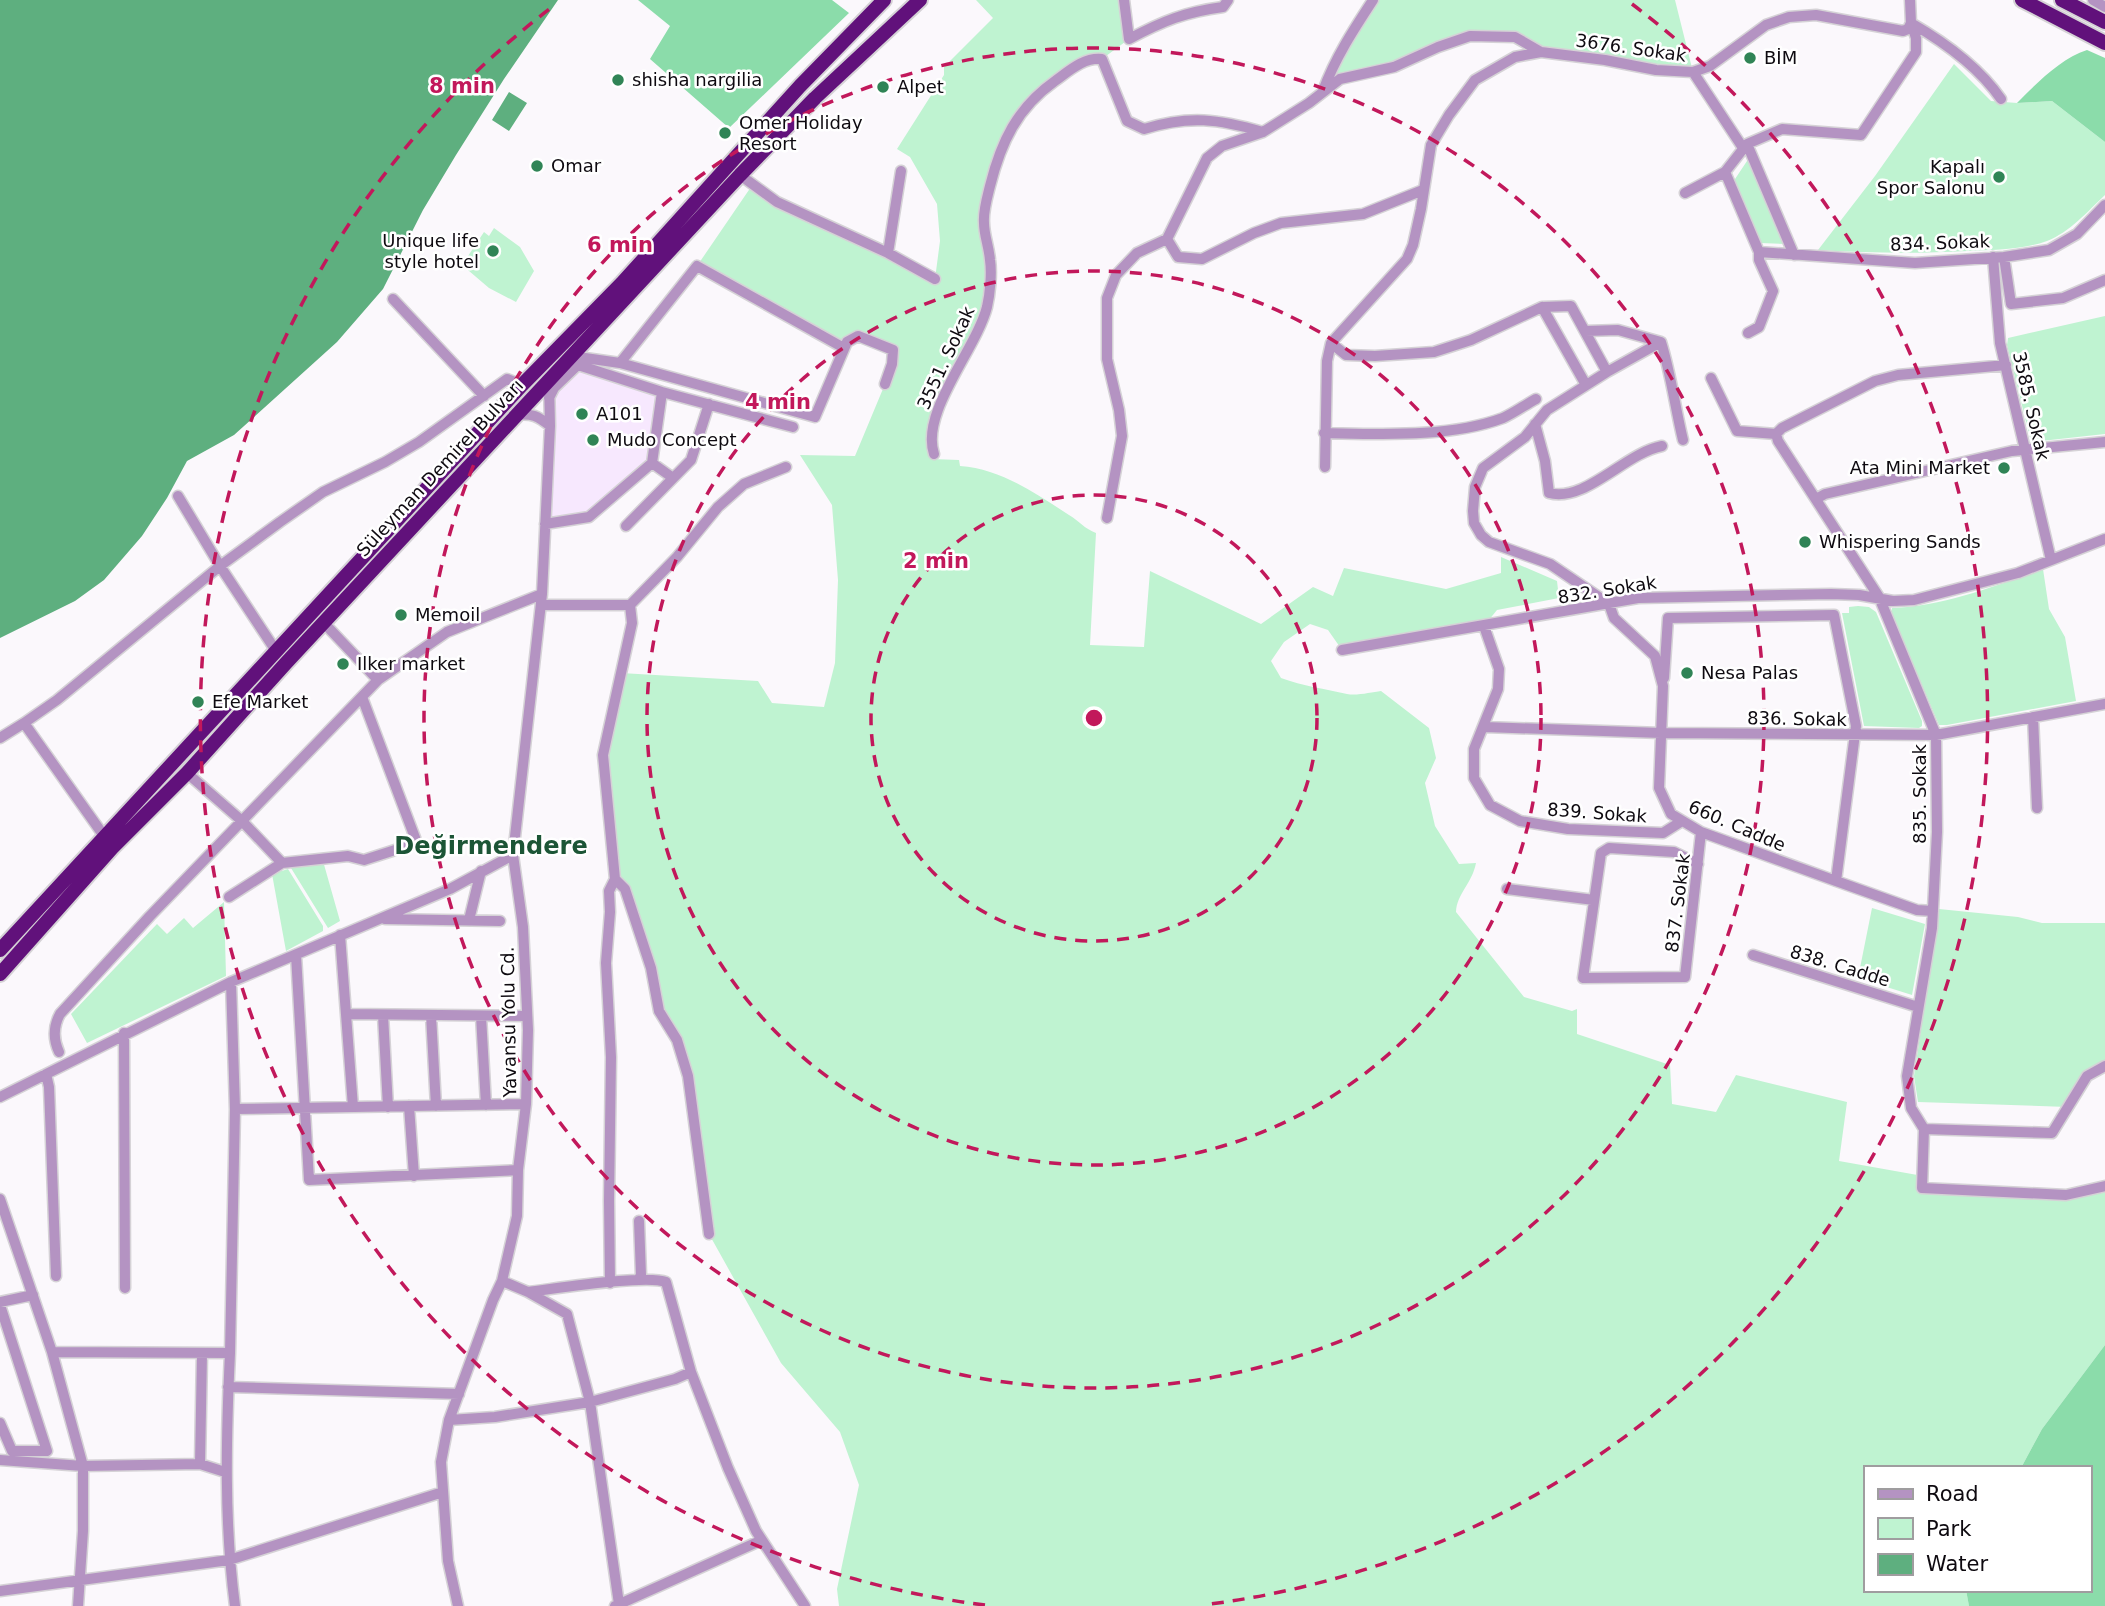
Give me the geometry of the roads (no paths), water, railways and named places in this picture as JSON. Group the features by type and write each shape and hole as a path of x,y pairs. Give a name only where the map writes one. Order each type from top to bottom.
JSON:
{"highway":[{"name":"Süleyman Demirel Bulvarı","path":"0,950 522,385 622,283 800,86 884,0"},
{"name":"Süleyman Demirel Bulvarı","path":"0,974 113,848 187,773 323,622 740,175 815,98 920,0"},
{"path":"2022,0 2105,43"},
{"path":"2062,0 2105,22"}],"street":[{"path":"1124,0 1129,39 1190,11 1223,7 1228,0"},
{"path":"1322,93 1344,46 1373,0"},
{"path":"1685,193 1725,172 1745,146 1782,129 1860,135 1916,52 1910,0"},
{"path":"2092,0 2105,7"},
{"name":"3676. Sokak","path":"1331,342 1407,258 1413,245 1431,145 1455,106 1475,80 1515,57 1541,52 1656,70 1693,72 1710,66 1766,25 1789,17 1816,15 1897,31 1908,29 1911,23"},
{"path":"1911,23 1933,36 1988,80 2001,99"},
{"path":"1107,518 1122,436 1107,359 1107,298 1116,275 1137,253 1167,239 1207,158 1222,146 1263,132 1340,79 1394,67 1470,36 1515,37 1541,52"},
{"path":"1523,55 1524,42"},
{"name":"3551. Sokak","path":"934,454 931,444 933,422 966,357 987,307 991,263 984,222 997,156 1025,107 1049,85 1092,58 1101,59 1127,121 1144,129 1166,122 1194,118 1231,122 1263,132"},
{"path":"1693,72 1745,146 1794,255"},
{"path":"888,253 901,171"},
{"path":"1725,172 1773,291 1759,327 1748,333"},
{"path":"740,175 777,202 888,253 936,279"},
{"path":"1167,239 1178,257 1202,259 1281,223 1363,215 1423,190"},
{"name":"834. Sokak","path":"1759,252 1915,262 1998,257 2049,250 2077,234 2105,205"},
{"path":"1998,257 2011,304 2063,298 2105,279"},
{"name":"3585. Sokak","path":"1998,257 2000,343 2051,559"},
{"path":"620,363 696,266 845,348"},
{"path":"393,299 484,396"},
{"path":"1325,467 1327,361 1331,342 1346,355 1434,352 1471,340 1542,307 1571,306 1607,372"},
{"path":"1542,307 1586,385"},
{"path":"1586,331 1618,330 1661,342"},
{"path":"549,398 554,388 585,358 620,363 815,416 847,342 858,336 893,350 892,364 885,384"},
{"path":"1609,604 1549,564 1489,542 1474,523 1473,499 1483,468 1525,437 1547,410 1661,342"},
{"path":"1661,342 1670,369 1671,390 1683,440"},
{"path":"578,365 662,392 793,427"},
{"path":"1711,378 1737,431 1776,435 1782,428 1875,381 1898,375 2006,365"},
{"path":"0,738 57,700 220,566 323,492 385,462 507,379 522,385"},
{"name":"Yavansu Yolu Cd.","path":"456,1606 448,1561 441,1462 449,1420 502,1282 517,1216 526,1104 527,1016 523,927 513,855 542,599 550,426 548,380"},
{"path":"545,524 589,517 652,463 662,392"},
{"path":"1324,433 1400,434 1459,428 1503,418 1536,399"},
{"path":"626,526 691,460 709,404"},
{"path":"516,415 530,413 550,426"},
{"path":"1535,424 1545,461 1549,492 1558,495 1576,491 1635,455 1649,448 1662,446"},
{"name":"835. Sokak","path":"1776,435 1879,597 1936,735 1937,832 1933,911 1907,1076 1911,1108 1924,1129"},
{"path":"1816,499 1825,494 2025,449 2105,442"},
{"path":"652,463 673,478"},
{"path":"60,1052 55,1043 54,1025 60,1014 150,915 378,680 447,632 542,599 630,605 677,557 718,507 744,484 786,467"},
{"path":"178,496 220,566 276,650"},
{"path":"1887,616 1887,606 1893,601 1914,600 1977,585 2018,573 2105,539"},
{"name":"832. Sokak","path":"1342,650 1638,598 1831,594 1879,597 1893,601"},
{"name":"660. Cadde","path":"1609,604 1614,618 1655,656 1664,686 1659,788 1671,814 1702,832 1917,910 1933,911"},
{"path":"610,1283 608,1200 611,1057 606,963 609,891 615,879 603,755 632,623 630,605"},
{"path":"1664,686 1668,618 1833,615 1856,726 1836,881"},
{"path":"323,622 378,680"},
{"name":"839. Sokak","path":"1484,626 1499,669 1498,689 1475,749 1475,778 1490,805 1520,821 1568,829 1663,833 1682,821"},
{"path":"229,897 282,863 348,856 364,860 417,843 362,697"},
{"name":"836. Sokak","path":"1485,727 1661,733 1936,735 2105,704"},
{"path":"2033,717 2037,808"},
{"path":"24,723 104,836"},
{"path":"187,773 242,821 282,863"},
{"name":"837. Sokak","path":"1594,900 1583,978 1685,977 1702,832"},
{"path":"1507,889 1594,900 1601,853 1609,848 1674,852 1698,864"},
{"path":"0,1097 231,982 450,889 513,855"},
{"path":"469,920 481,871"},
{"path":"615,879 625,889 651,968 659,1011 677,1040 688,1076 709,1234"},
{"path":"380,918 500,921"},
{"path":"340,935 353,1107"},
{"path":"296,955 309,1180 519,1170"},
{"name":"838. Cadde","path":"1753,956 1918,1007"},
{"path":"231,982 235,1109 225,1472 229,1560 235,1606"},
{"path":"346,1014 527,1016"},
{"path":"383,1015 388,1107"},
{"path":"431,1015 436,1106"},
{"path":"481,1016 486,1105"},
{"path":"124,1033 125,1289"},
{"path":"2105,1066 2087,1076 2052,1133 1924,1129 1922,1188 2066,1195 2105,1186"},
{"path":"46,1074 49,1087 56,1276"},
{"path":"235,1109 526,1104"},
{"path":"409,1106 414,1176"},
{"path":"0,1199 51,1352 83,1466 78,1606"},
{"path":"638,1280 641,1275 639,1221"},
{"path":"528,1292 638,1280 666,1282 691,1372 728,1468 756,1531 805,1606"},
{"path":"502,1282 528,1292 567,1314 590,1402 617,1605 762,1539"},
{"path":"0,1423 12,1451 47,1451 0,1303 33,1295"},
{"path":"51,1352 230,1353"},
{"path":"200,1464 202,1353"},
{"path":"449,1420 495,1418 590,1402 675,1379 691,1372"},
{"path":"228,1387 459,1394"},
{"path":"0,1460 83,1466 200,1464 225,1472"},
{"path":"0,1591 229,1560 443,1492"}],"water":[{"path":"0,0 558,0 456,155 423,210 383,289 337,342 234,435 187,461 142,536 104,580 75,601 0,638"},
{"path":"509,92 527,103 509,131 492,120"}],"place":[{"name":"BİM","path":"1750,58"},
{"name":"shisha nargilia","path":"618,80"},
{"name":"Alpet","path":"883,87"},
{"name":"Omer Holiday Resort","path":"725,133"},
{"name":"Omar","path":"537,166"},
{"name":"Kapalı Spor Salonu","path":"1999,177"},
{"name":"Unique life style hotel","path":"493,251"},
{"name":"A101","path":"582,414"},
{"name":"Mudo Concept","path":"593,440"},
{"name":"Ata Mini Market","path":"2004,468"},
{"name":"Whispering Sands","path":"1805,542"},
{"name":"Memoil","path":"401,615"},
{"name":"Ilker market","path":"343,664"},
{"name":"Nesa Palas","path":"1687,673"},
{"name":"Efe Market","path":"198,702"}],"district":[{"name":"Değirmendere","path":"491,846"}]}
